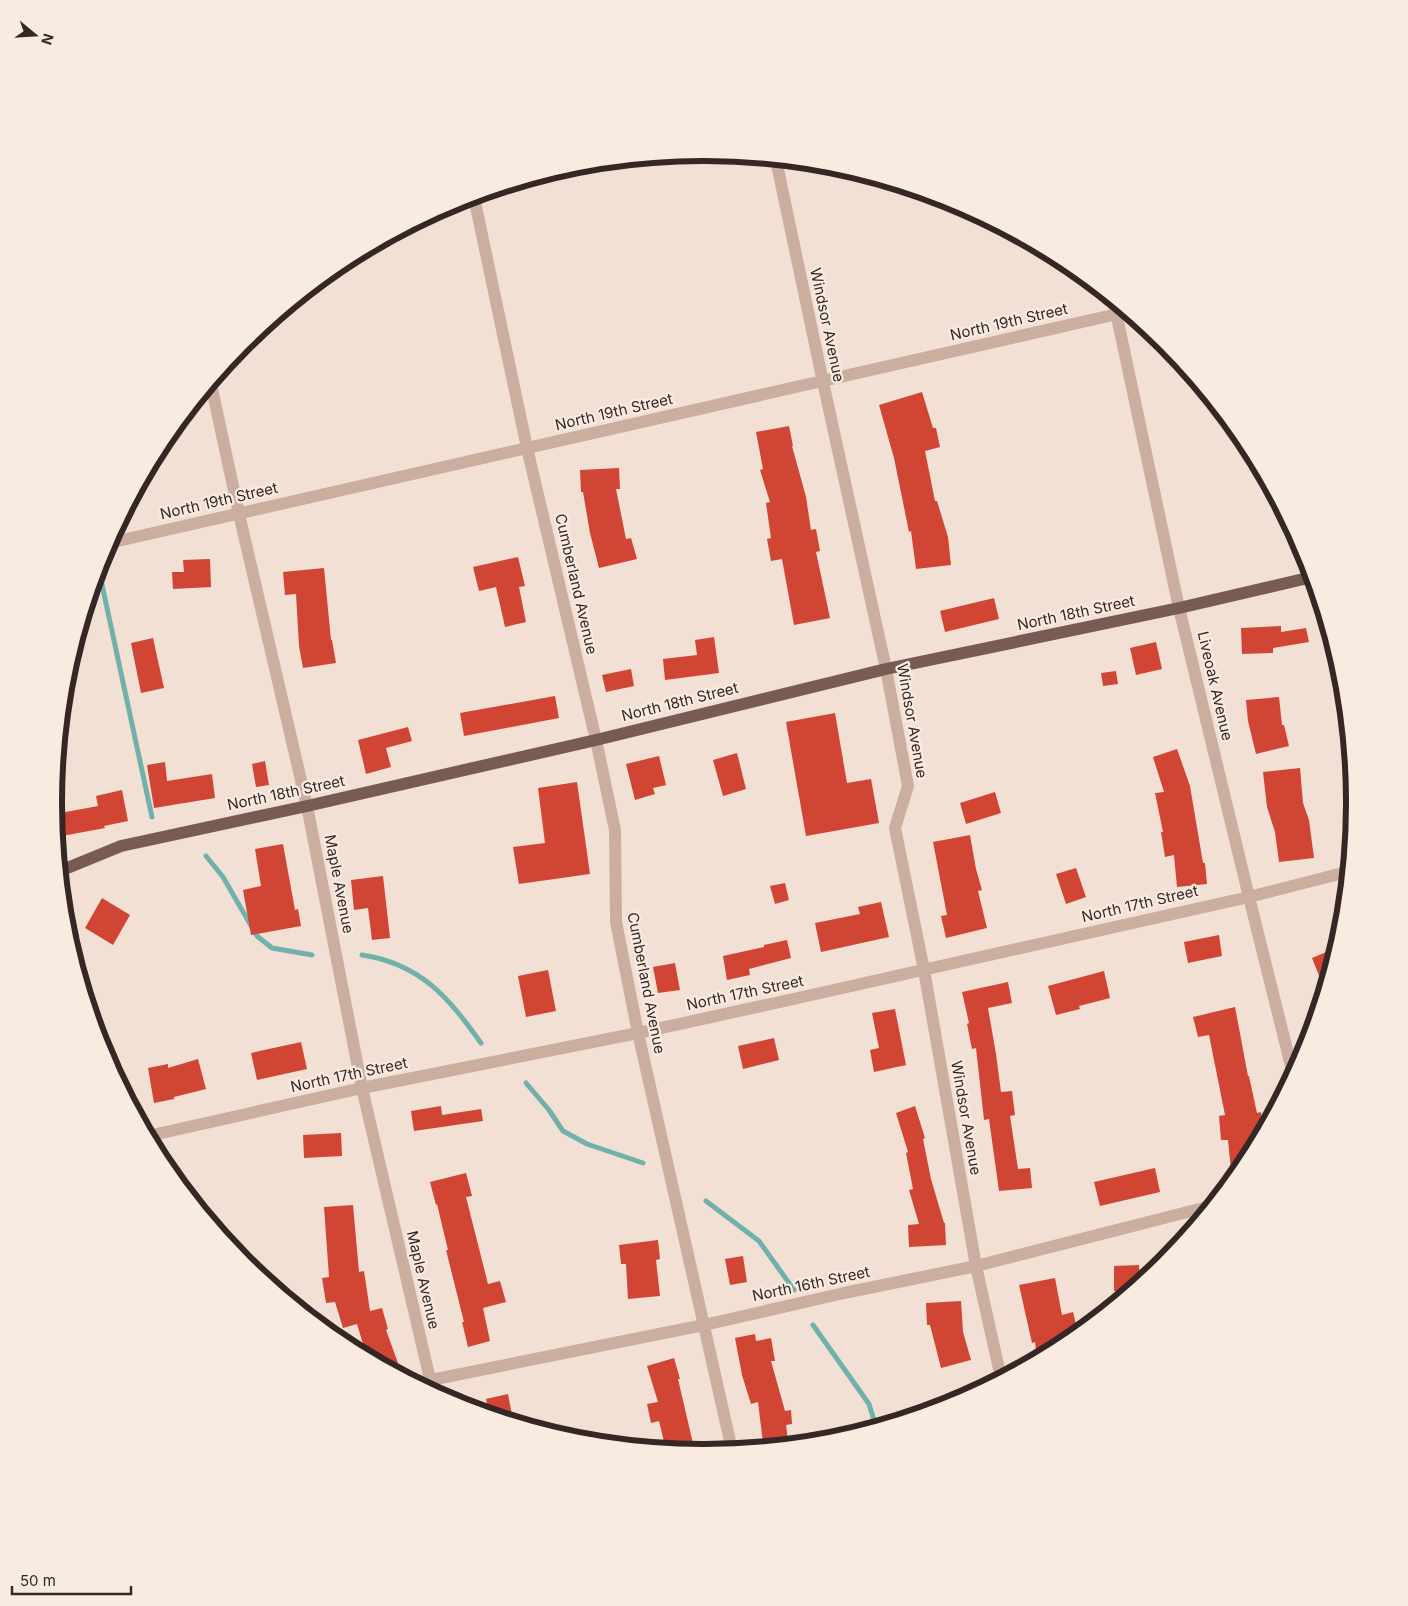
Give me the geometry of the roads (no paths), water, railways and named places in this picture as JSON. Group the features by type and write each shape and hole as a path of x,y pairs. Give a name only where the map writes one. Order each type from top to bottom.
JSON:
{"main road":[{"name":"North 18th Street","path":"66,868 121,846 596,740 886,670 1179,608 1304,579"}],"street":[{"name":"Windsor Avenue","path":"777,166 886,670 908,786 895,828 924,970 976,1266 1000,1372"},
{"name":"Cumberland Avenue","path":"476,204 527,448 596,740 615,830 616,922 638,1033 731,1443"},
{"name":"North 19th Street","path":"119,541 823,382 1115,311"},
{"name":"Liveoak Avenue","path":"1120,315 1179,608 1248,897 1290,1063"},
{"name":"Maple Avenue","path":"213,391 307,806 362,1088 430,1383"},
{"name":"North 17th Street","path":"155,1134 362,1088 638,1033 1248,897 1341,873"},
{"name":"North 16th Street","path":"435,1385 844,1293 976,1266 1201,1208"}],"waterway":[{"path":"102,584 152,817"},
{"path":"206,856 223,877 257,936 272,948 312,955"},
{"path":"362,955 383,959 401,966 431,985 457,1011 481,1043"},
{"path":"526,1083 549,1110 563,1131 587,1144 643,1163"},
{"path":"706,1201 759,1241 794,1290"},
{"path":"813,1325 869,1404 874,1422"}]}
